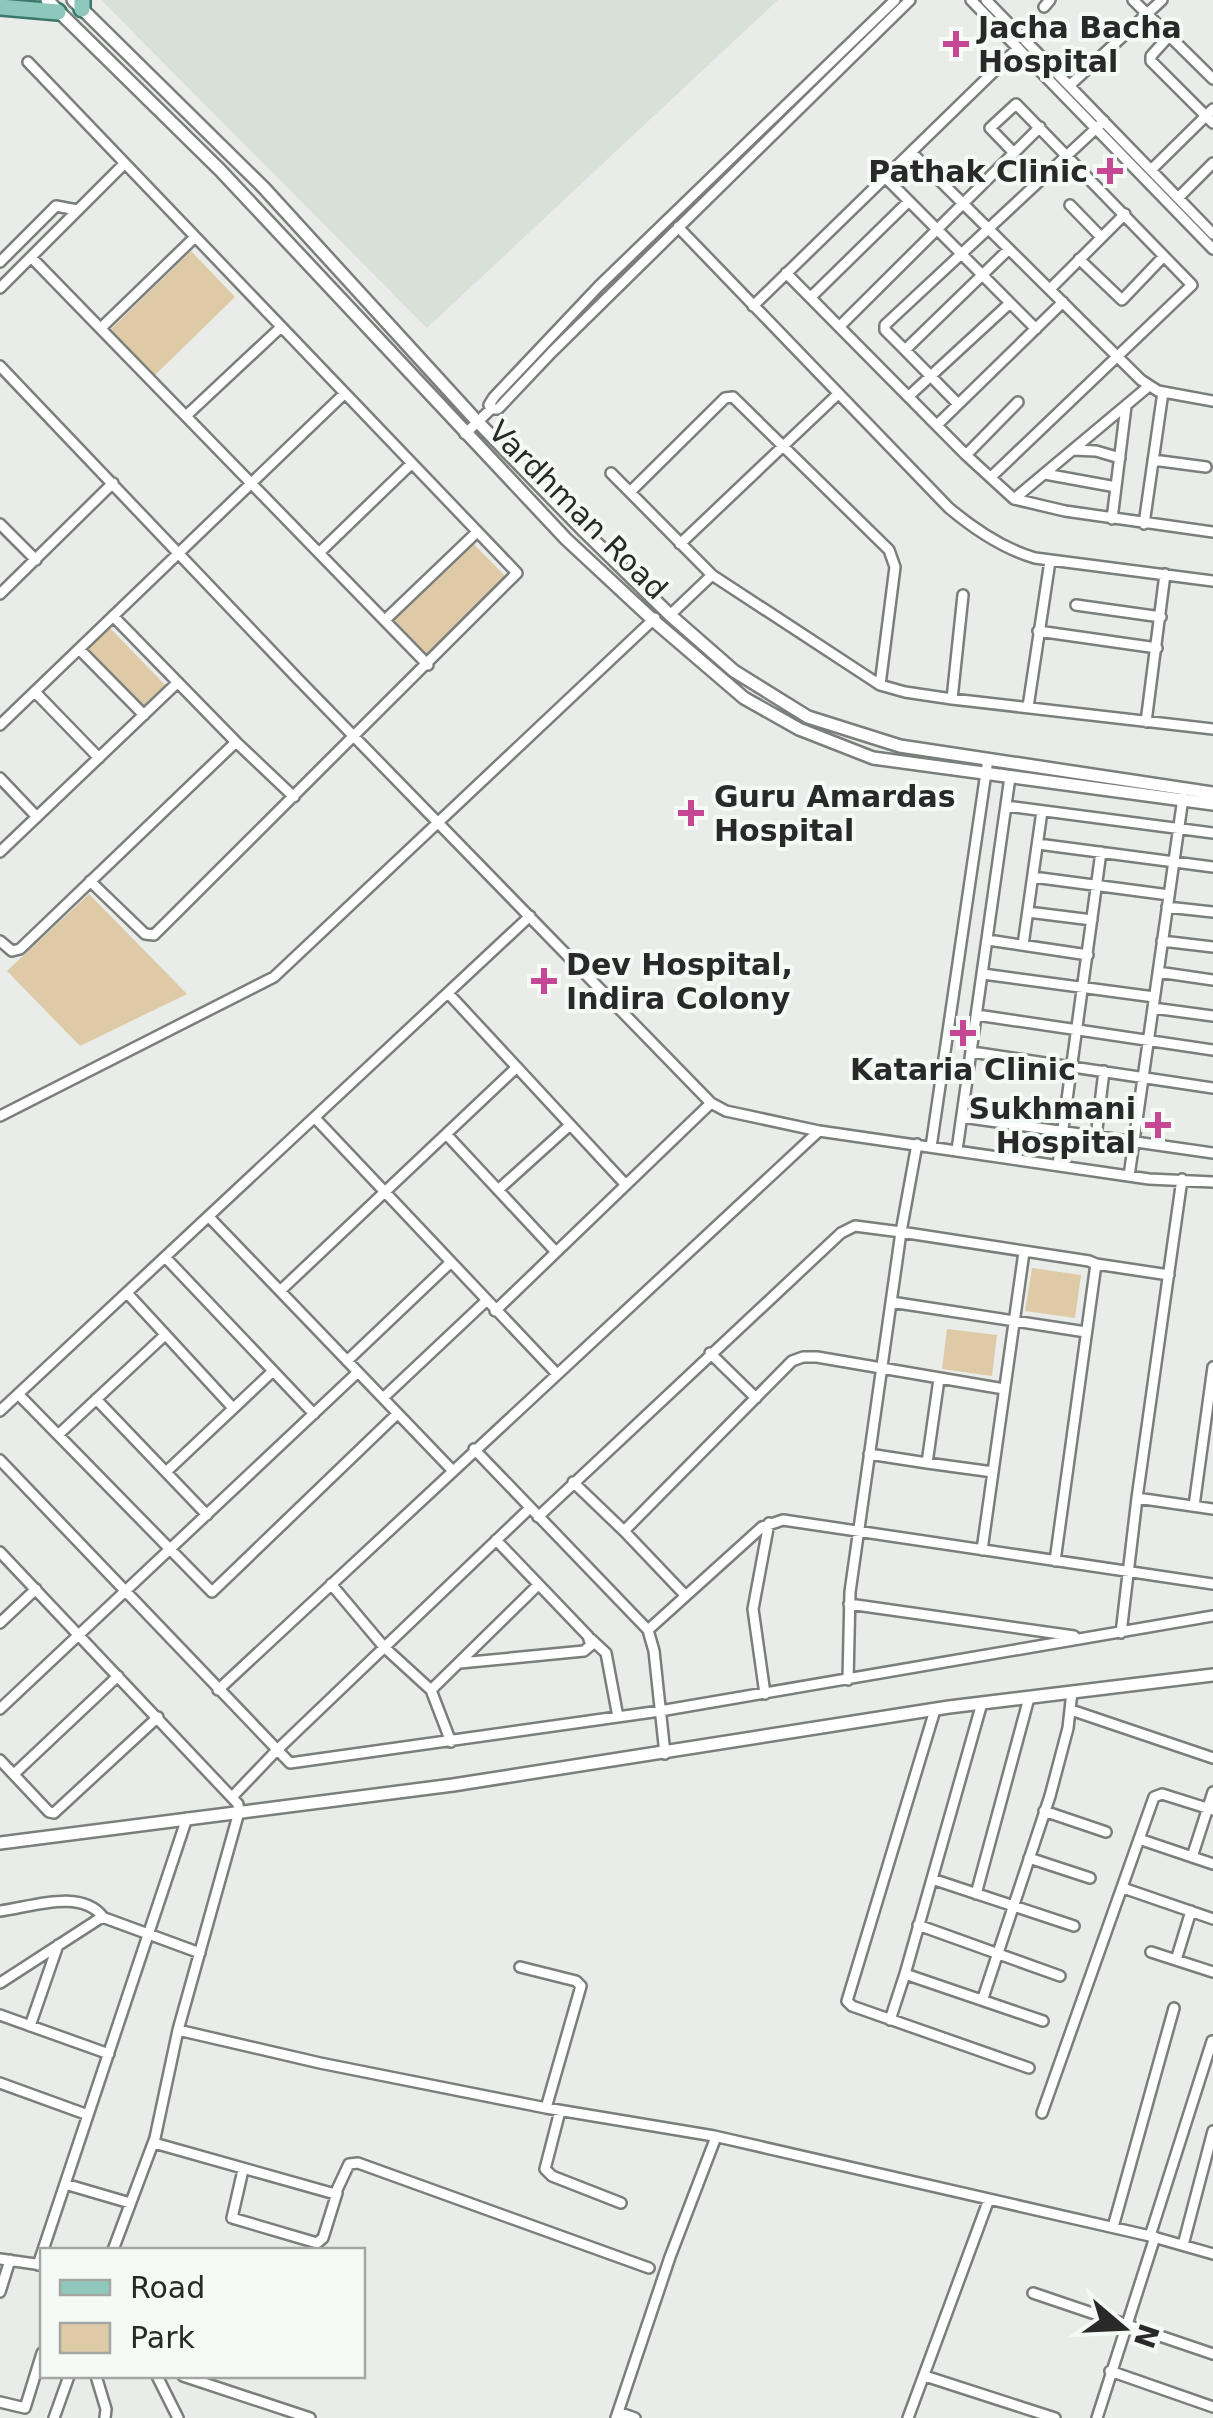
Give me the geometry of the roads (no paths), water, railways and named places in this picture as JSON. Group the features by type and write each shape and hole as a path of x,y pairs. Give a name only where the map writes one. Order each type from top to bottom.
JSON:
{"main road":[{"path":"0,7 53,6"}],"street":[{"path":"491,409 494,397 600,286 894,0"},
{"path":"465,434 491,409 498,409 910,0"},
{"path":"971,0 1213,234"},
{"path":"986,0 1070,85 1100,124 1213,249"},
{"path":"1134,0 1213,79"},
{"path":"1070,85 1162,0"},
{"name":"Vardhman Road","path":"79,3 254,177 478,422 667,612 734,671 808,717 900,746 1184,794 1213,804"},
{"name":"Vardhman Road","path":"53,6 220,170 566,539 744,698 799,729 873,758 1010,777 1184,794 1213,793"},
{"path":"1151,170 1211,116 1151,61 1169,36"},
{"path":"753,306 1018,48"},
{"path":"28,62 517,573 151,936 90,881"},
{"path":"991,477 1192,285 1014,104 990,128 1013,152"},
{"path":"958,404 884,330 885,326 1100,124"},
{"path":"840,326 1040,127"},
{"path":"910,152 1149,386 1213,401"},
{"path":"1178,198 1213,163"},
{"path":"0,288 124,164"},
{"path":"1204,172 1213,181"},
{"path":"885,177 1036,329"},
{"path":"810,297 909,201"},
{"path":"1070,205 1101,237"},
{"path":"0,262 56,206 77,210"},
{"path":"1050,289 1124,214"},
{"path":"678,227 949,508 1017,552 1050,560 1213,581"},
{"path":"102,326 194,238"},
{"path":"905,350 1008,249"},
{"path":"1079,259 1122,300 1164,256"},
{"path":"32,257 428,665"},
{"path":"786,273 1014,499 1112,519 1213,532"},
{"path":"909,396 1010,302"},
{"path":"937,425 1062,302"},
{"path":"188,415 280,328"},
{"path":"0,366 711,1103 726,1112 819,1131 1129,1176 1213,1182"},
{"path":"1014,499 1149,386"},
{"path":"1144,524 1163,392"},
{"path":"0,725 344,394"},
{"path":"680,544 838,394"},
{"path":"630,492 728,396 742,405 894,558 880,685"},
{"path":"966,454 1018,402"},
{"path":"1112,519 1126,406"},
{"path":"1073,450 1096,450 1120,458"},
{"path":"1153,460 1206,466"},
{"path":"320,552 412,464"},
{"path":"611,473 712,576 880,685 952,699 1213,729"},
{"path":"1044,474 1116,488"},
{"path":"0,594 113,483"},
{"path":"0,524 36,560"},
{"path":"385,620 477,532"},
{"path":"1028,707 1050,560"},
{"path":"1146,722 1165,574"},
{"path":"0,1116 274,977 653,620 712,576"},
{"path":"952,699 963,595"},
{"path":"1076,605 1160,618"},
{"path":"113,616 176,684 294,797"},
{"path":"1038,631 1157,648"},
{"path":"79,649 144,716"},
{"path":"2,845 37,817 176,684"},
{"path":"35,692 99,758"},
{"path":"1,943 16,951 236,742"},
{"path":"931,1146 988,759"},
{"path":"957,1150 1010,777"},
{"path":"0,778 37,817"},
{"path":"1129,1176 1184,794"},
{"path":"1006,806 1213,832"},
{"path":"1023,945 1042,810"},
{"path":"1038,844 1213,868"},
{"path":"1058,1166 1100,852"},
{"path":"1033,878 1169,895"},
{"path":"1167,906 1213,912"},
{"path":"1028,912 1092,920"},
{"path":"0,1411 530,916"},
{"path":"988,940 1088,954"},
{"path":"1162,942 1213,948"},
{"path":"1158,972 1213,980"},
{"path":"983,974 1083,988 1213,1016"},
{"path":"448,993 626,1185"},
{"path":"977,1015 1213,1050"},
{"path":"972,1052 1213,1088"},
{"path":"280,1291 517,1067"},
{"path":"1096,1136 1104,1071"},
{"path":"495,1311 711,1103"},
{"path":"314,1118 556,1373"},
{"path":"962,1118 1213,1154"},
{"path":"498,1190 570,1124"},
{"path":"218,1690 819,1131"},
{"path":"446,1134 556,1252"},
{"path":"848,1680 849,1604 858,1532 917,1144"},
{"path":"1121,1634 1126,1571 1182,1179"},
{"path":"209,1217 452,1470"},
{"path":"234,1796 496,1540 574,1482 845,1230 854,1226 901,1232 1169,1275"},
{"path":"982,1550 1024,1252"},
{"path":"165,1258 314,1414"},
{"path":"347,1361 450,1263"},
{"path":"1056,1561 1096,1264"},
{"path":"127,1293 233,1408"},
{"path":"383,1398 486,1301"},
{"path":"891,1302 1086,1332"},
{"path":"58,1434 165,1335"},
{"path":"710,1352 756,1398"},
{"path":"624,1531 787,1364 803,1356 1004,1388"},
{"path":"1194,1506 1207,1449 1213,1366"},
{"path":"166,1472 273,1370"},
{"path":"0,1709 358,1372"},
{"path":"927,1463 939,1379"},
{"path":"18,1394 168,1550 208,1589 217,1590 398,1414"},
{"path":"96,1398 206,1515"},
{"path":"474,1449 648,1630 654,1651 665,1754"},
{"path":"869,1454 993,1472"},
{"path":"0,1460 284,1760 300,1763 765,1694 1213,1616"},
{"path":"574,1482 684,1594"},
{"path":"1137,1498 1213,1509"},
{"path":"648,1630 684,1594 770,1523 783,1520 1213,1584"},
{"path":"765,1694 753,1609 770,1523"},
{"path":"496,1540 606,1652 618,1717"},
{"path":"0,1552 234,1796 239,1812 178,2030 154,2144 113,2248"},
{"path":"331,1584 384,1647 431,1690 451,1742"},
{"path":"431,1690 538,1585"},
{"path":"0,1623 36,1589"},
{"path":"849,1604 1082,1637"},
{"path":"458,1664 584,1650 591,1645 590,1639"},
{"path":"0,1843 665,1754 934,1710 1213,1675"},
{"path":"14,1774 118,1676"},
{"path":"983,1998 1044,1811 1071,1710 1072,1692"},
{"path":"976,1894 1028,1698"},
{"path":"890,2020 982,1704"},
{"path":"934,1710 846,1996 852,2006 1029,2068"},
{"path":"1071,1710 1213,1758"},
{"path":"0,1760 54,1813 158,1717"},
{"path":"1192,1857 1213,1792"},
{"path":"1042,2113 1156,1794 1210,1809"},
{"path":"1044,1811 1106,1832"},
{"path":"45,2248 187,1818"},
{"path":"1140,1839 1213,1864"},
{"path":"1029,1858 1090,1878"},
{"path":"932,1879 1074,1926"},
{"path":"1123,1888 1213,1919"},
{"path":"0,1911 75,1901 94,1906 103,1917 200,1953"},
{"path":"1176,1960 1190,1911"},
{"path":"0,1983 103,1917"},
{"path":"918,1925 1060,1976"},
{"path":"30,2026 58,1946"},
{"path":"1151,1952 1213,1972"},
{"path":"520,1967 576,1981 581,1986 546,2108"},
{"path":"905,1974 1043,2020"},
{"path":"1113,2228 1174,2008"},
{"path":"0,2015 110,2054"},
{"path":"178,2030 560,2111 716,2137 1152,2236 1213,2254"},
{"path":"1110,2418 1097,2416 1212,2040"},
{"path":"0,2083 88,2115"},
{"path":"560,2111 544,2169 552,2176 621,2203"},
{"path":"1183,2245 1213,2131"},
{"path":"635,2418 617,2415 670,2257 716,2137"},
{"path":"154,2144 337,2192"},
{"path":"243,2170 232,2218 317,2243 323,2238 349,2164 358,2163 649,2268"},
{"path":"65,2184 130,2204"},
{"path":"910,2418 989,2199"},
{"path":"0,2292 5,2259 40,2265"},
{"path":"1033,2293 1213,2354"},
{"path":"0,2402 24,2408 40,2359"},
{"path":"1110,2372 1213,2407"},
{"path":"924,2376 1055,2418"},
{"path":"54,2418 69,2378"},
{"path":"97,2378 105,2418"},
{"path":"157,2378 178,2418"},
{"path":"188,2378 310,2418"}],"place":[{"name":"Jacha Bacha Hospital","path":"956,44"},
{"name":"Pathak Clinic","path":"1110,171"},
{"name":"Guru Amardas Hospital","path":"691,813"},
{"name":"Dev Hospital, Indira Colony","path":"544,981"},
{"name":"Kataria Clinic","path":"963,1033"},
{"name":"Sukhmani Hospital","path":"1158,1125"}]}
